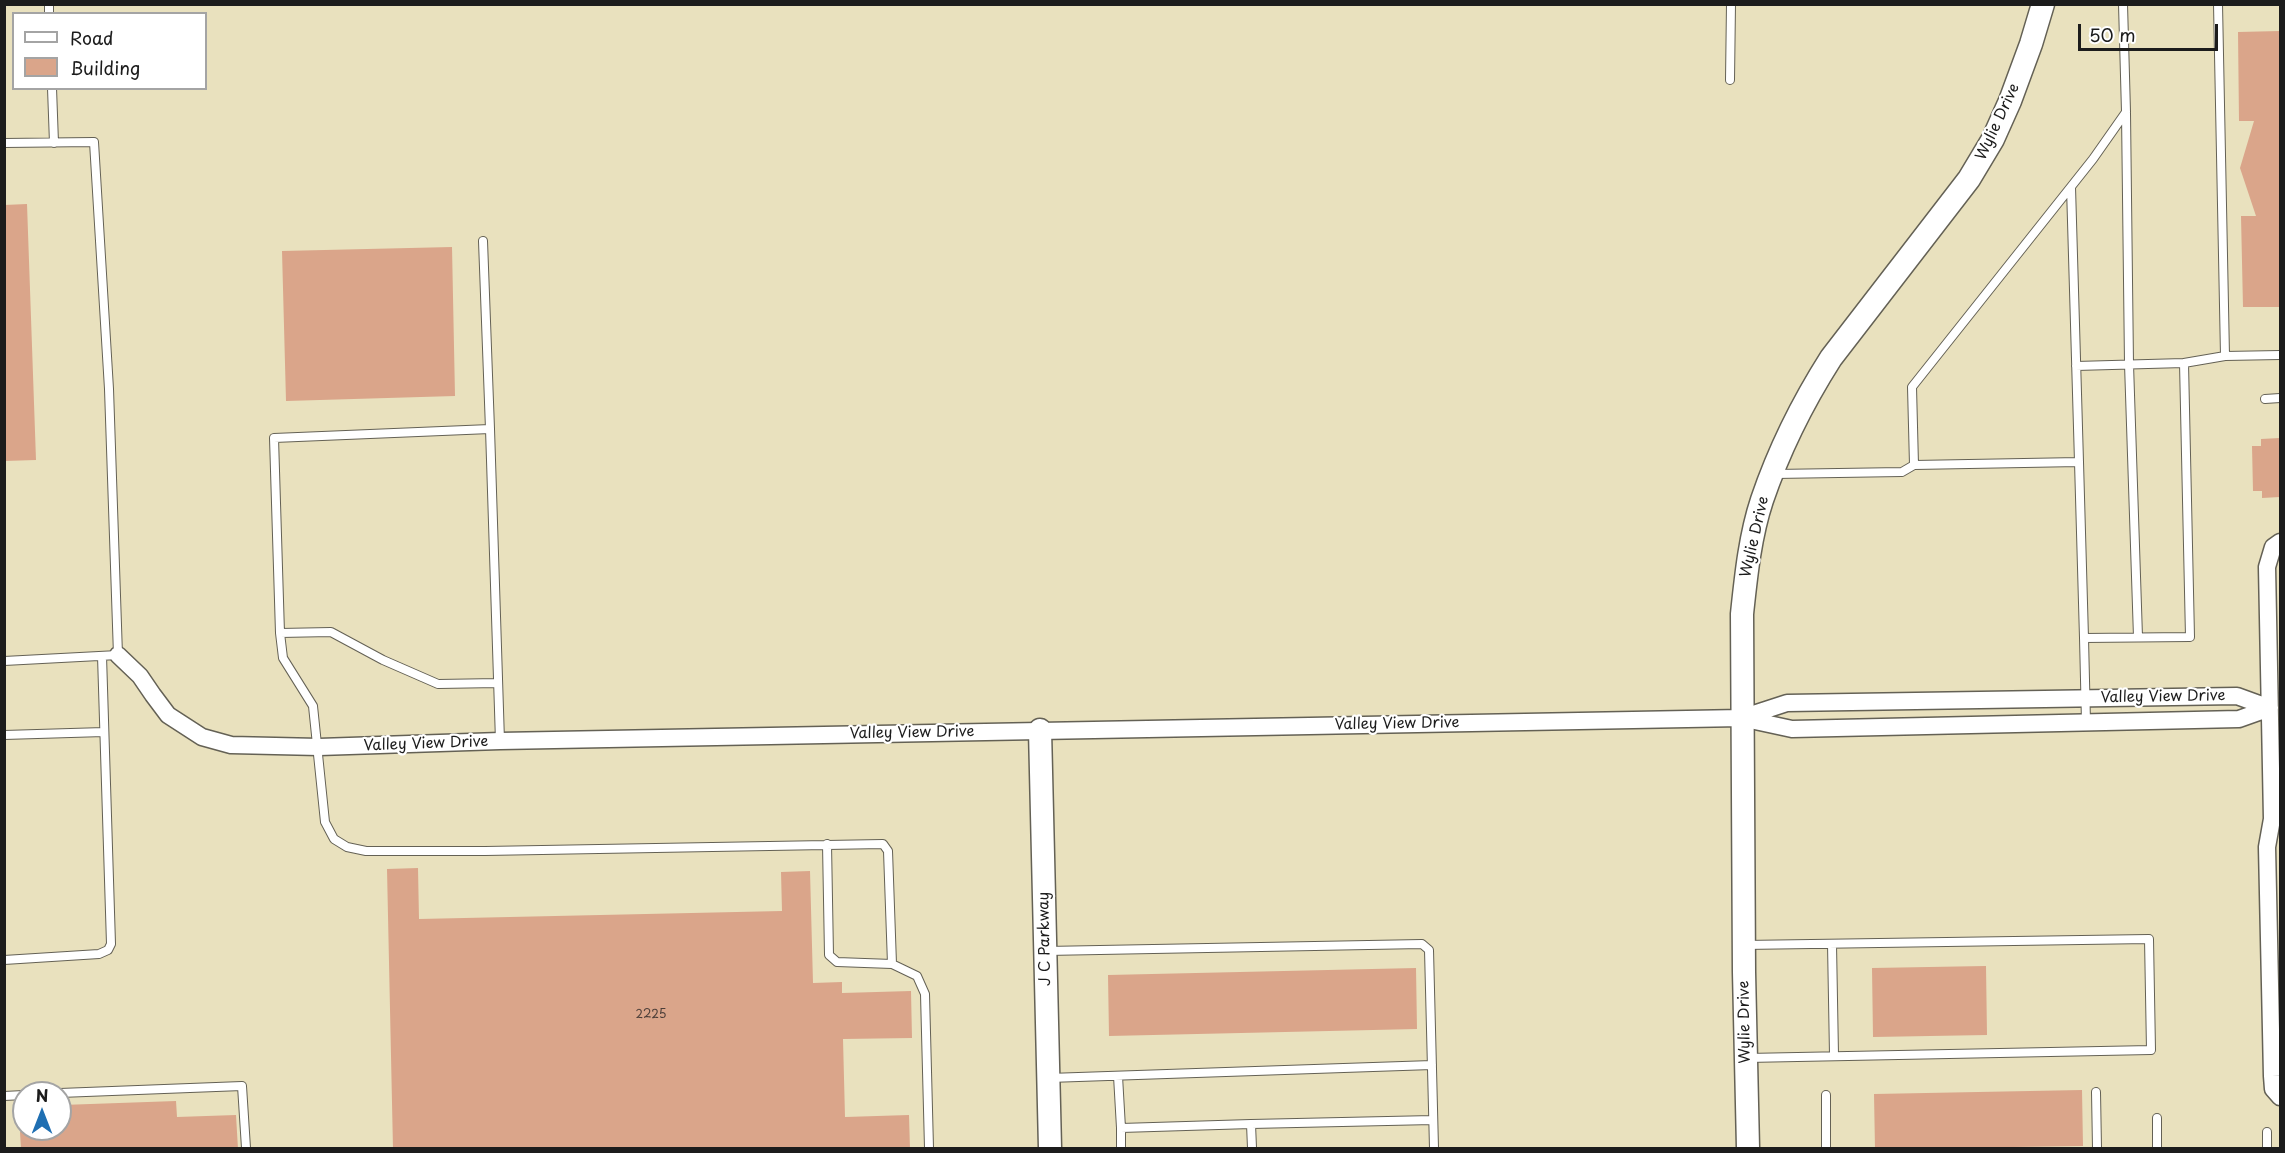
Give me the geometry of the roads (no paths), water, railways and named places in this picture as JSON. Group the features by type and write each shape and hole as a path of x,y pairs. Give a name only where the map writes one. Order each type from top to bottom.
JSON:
{"main road":[{"name":"Wylie Drive","path":"1748,1149 1743,945 1742,614 1746,573 1761,501 1787,437 1831,358 1957,196 1993,139 2024,64 2043,4"},
{"name":"J C Parkway","path":"1040,730 1050,1149"}],"street":[{"path":"2280,542 2273,547 2267,567 2272,819 2267,847 2275,956 2273,1089 2280,1096"},
{"name":"Valley View Drive","path":"110,656 141,676 168,715 202,736 231,746 318,747 500,741 1741,718 1792,729 2239,719 2270,708"},
{"name":"Valley View Drive","path":"1741,718 1787,704 2085,698 2237,696 2270,708"}],"lane":[{"path":"1730,80 1731,4"},
{"path":"2123,4 2129,364 2138,637"},
{"path":"2218,4 2225,356"},
{"path":"52,90 54,142"},
{"path":"1914,465 1912,387 2071,186 2126,112"},
{"path":"4,143 94,142 109,389 110,656 104,732 111,944 108,950 99,954 4,960"},
{"path":"2071,186 2086,722"},
{"path":"483,241 500,741"},
{"path":"2076,366 2184,363 2225,356 2280,355"},
{"path":"2084,638 2190,637 2184,363"},
{"path":"2265,399 2280,398"},
{"path":"490,429 274,438 280,633 283,658 313,706 325,822 334,839 347,847 357,849 486,851 883,844 888,851 892,964"},
{"path":"1773,474 1902,472 1914,465 2079,462"},
{"path":"280,633 331,632 383,660 438,684 498,683"},
{"path":"4,661 110,656"},
{"path":"4,735 104,732"},
{"path":"827,844 829,955 837,962 892,964 917,976 925,993 928,1149"},
{"path":"1743,945 2149,939 2151,1050 1746,1058"},
{"path":"1045,951 1422,944 1429,950 1434,1149"},
{"path":"1832,944 1834,1055"},
{"path":"1048,1078 1432,1065"},
{"path":"1118,1076 1121,1149"},
{"path":"72,1093 242,1086 246,1149"},
{"path":"2096,1092 2097,1149"},
{"path":"1826,1095 1826,1149"},
{"path":"2157,1118 2157,1149"},
{"path":"1120,1128 1434,1120"},
{"path":"1251,1124 1252,1149"},
{"path":"2267,1132 2267,1149"}]}
